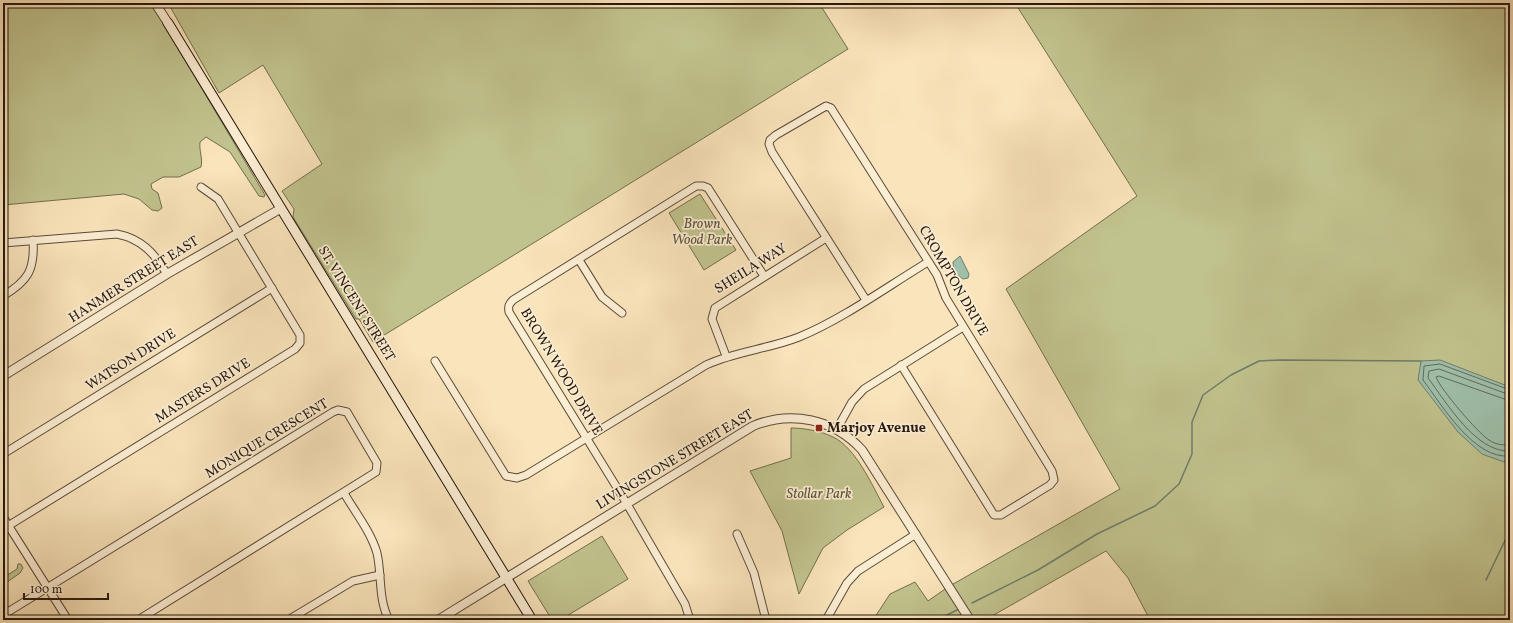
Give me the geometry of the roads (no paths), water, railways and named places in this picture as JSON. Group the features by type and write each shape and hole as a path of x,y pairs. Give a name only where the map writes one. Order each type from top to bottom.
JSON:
{"main road":[{"name":"ST. VINCENT STREET","path":"168,23 280,209 532,620"}],"street":[{"name":"ST. VINCENT STREET","path":"155,3 168,23"},
{"name":"CROMPTON DRIVE","path":"866,300 772,152 769,144 770,140 776,135 826,106 831,108 936,275 946,298 1054,476 1054,480 1050,485 1006,512 998,516 991,512 902,365"},
{"name":"BROWN WOOD DRIVE","path":"690,620 685,604 586,437 509,312 508,307 513,300 696,186 708,188 764,276"},
{"name":"MASTERS DRIVE","path":"8,526 299,346 301,340 300,336 238,232 218,200 201,187"},
{"name":"HANMER STREET EAST","path":"3,376 167,274 280,209"},
{"path":"3,243 108,234 126,236 148,248 167,274"},
{"name":"SHEILA WAY","path":"726,356 712,319 715,308 826,238"},
{"path":"3,296 22,283 29,275 34,259 33,240"},
{"path":"579,260 602,297 622,313"},
{"path":"435,361 506,476 517,478 526,475 694,371 726,356 785,342 818,328 928,262"},
{"name":"WATSON DRIVE","path":"3,454 272,288"},
{"path":"837,429 857,396 869,385 963,327"},
{"name":"MONIQUE CRESCENT","path":"48,588 338,410 347,412 375,459 378,467 372,475 138,620"},
{"name":"LIVINGSTONE STREET EAST","path":"438,620 762,422 779,418 802,418 837,429 850,438 868,456 970,620"},
{"path":"344,493 374,544 380,575 383,604 389,620"},
{"path":"3,518 68,620"},
{"path":"737,534 754,573 766,620"},
{"path":"826,620 847,583 858,571 916,534"},
{"path":"288,620 353,581 380,575"},
{"path":"3,615 48,588"}],"water":[{"path":"960,256 969,274 968,278 963,279 954,270 953,262"},
{"path":"1440,360 1510,387 1510,459 1504,462 1482,454 1458,432 1418,380 1421,361"}],"waterway":[{"path":"972,603 1038,570 1097,534 1155,506 1179,484 1192,454 1192,422 1203,395 1231,375 1259,361 1421,361"},
{"path":"1486,580 1510,530"},
{"path":"937,620 959,609"}],"place":[{"name":"Marjoy Avenue","path":"819,428"}],"park label":[{"name":"Brown Wood Park","path":"702,232"},
{"name":"Stollar Park","path":"819,494"}]}
